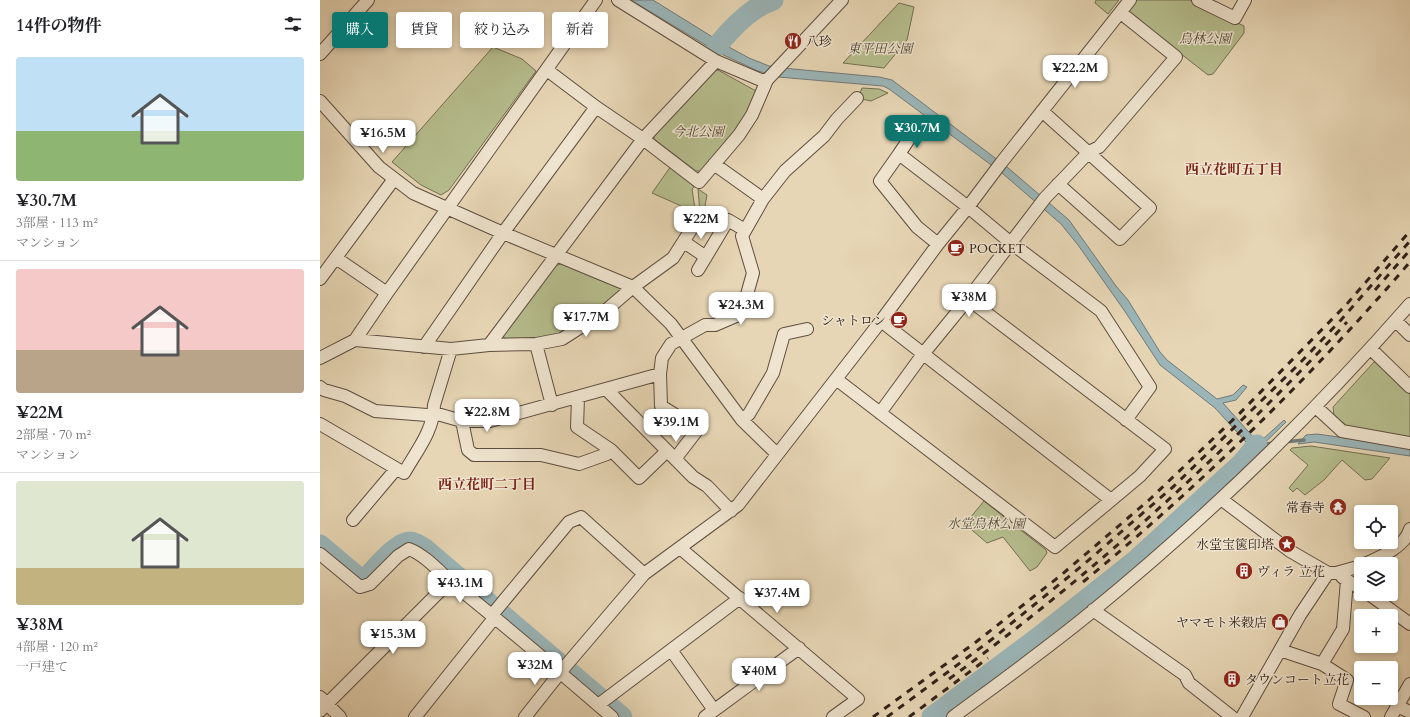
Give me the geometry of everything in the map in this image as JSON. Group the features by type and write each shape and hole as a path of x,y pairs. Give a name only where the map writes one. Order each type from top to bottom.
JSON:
{"street":[{"path":"320,54 368,0"},
{"path":"320,358 355,340 596,0"},
{"path":"618,0 716,61 760,80 769,79"},
{"path":"547,70 596,107 643,139 699,182 739,134 752,115 769,79 842,0"},
{"path":"525,717 563,669 644,574 738,505 881,321 998,166 1130,0"},
{"path":"1198,0 1235,18 1245,0"},
{"path":"880,414 923,354 1012,243 1041,203 1089,152 1098,147 1176,57 1120,13"},
{"path":"489,344 643,139 716,61"},
{"path":"578,398 577,427 611,450 639,478 671,455 698,429 661,406 660,374 662,358 671,344 680,337 705,325 715,325 736,316 746,298 753,273 742,236 745,230 763,199 785,171 824,136 837,119 857,98"},
{"path":"320,100 379,167 414,193 503,233 633,287 671,324 742,420 777,454"},
{"path":"424,347 503,233 596,107"},
{"path":"1042,110 1150,208 1120,239 1058,184"},
{"path":"915,130 880,181 917,227 938,244"},
{"path":"899,154 1101,311 1150,387 1126,420"},
{"path":"714,164 763,199"},
{"path":"320,279 394,179"},
{"path":"355,340 451,349 489,344 536,344 562,339 604,312 633,287 673,258 699,217"},
{"path":"698,270 728,220 745,230"},
{"path":"684,242 706,257"},
{"path":"336,258 387,293"},
{"path":"836,379 1055,547 1140,476 1164,449 968,299"},
{"path":"953,717 1020,668 1093,610 1221,499 1316,407 1371,349 1410,304"},
{"path":"881,321 1111,500"},
{"path":"1396,321 1410,334"},
{"path":"742,420 749,414 773,373 784,334 807,329"},
{"path":"536,344 552,405"},
{"path":"320,424 404,473 428,432 434,413 434,405 451,349"},
{"path":"1371,349 1410,386"},
{"path":"320,387 324,390 345,396 375,411 427,415 434,413 462,421 490,421 578,398 660,374"},
{"path":"606,389 693,477 706,486 731,511"},
{"path":"1316,407 1342,431 1410,443"},
{"path":"462,421 468,450 474,455 541,455 579,464 607,454 611,450"},
{"path":"353,520 396,469"},
{"path":"1221,499 1285,547 1354,584"},
{"path":"415,717 495,613 569,522 581,517 644,574"},
{"path":"1381,557 1398,545 1409,533 1410,529"},
{"path":"680,548 858,698 833,717"},
{"path":"321,557 360,587 370,584 398,556 408,549 418,553 450,581 495,613 563,669 601,702 612,717"},
{"path":"1242,717 1300,615 1332,573 1354,568"},
{"path":"1322,664 1343,629 1347,580"},
{"path":"340,717 322,704 450,581"},
{"path":"601,702 740,598"},
{"path":"1379,601 1409,621"},
{"path":"1093,610 1185,675 1189,683 1232,717"},
{"path":"671,650 709,714 799,648"},
{"path":"1280,650 1322,664 1347,680 1339,704 1364,717"},
{"path":"1391,717 1410,684"},
{"path":"1397,706 1410,712"}],"green space":[{"path":"1096,0 1119,0 1108,14 1095,3"},
{"name":"鳥林公園","path":"1136,0 1190,0 1244,26 1244,33 1213,74 1208,75 1130,14 1129,9"},
{"name":"東平田公園","path":"899,3 914,7 907,40 884,68 843,63"},
{"path":"492,48 522,59 536,71 449,190 441,195 421,185 392,162"},
{"name":"今北公園","path":"718,70 756,91 748,116 704,171 696,171 654,139 654,134 712,71"},
{"path":"862,88 879,89 888,93 871,101 857,98"},
{"path":"671,166 691,182 694,187 692,189 696,216 679,205 652,193"},
{"path":"698,189 707,195 705,206 700,213"},
{"path":"561,264 622,289 622,293 559,336 507,342 502,334 551,267"},
{"path":"1374,362 1380,362 1410,392 1410,439 1347,426 1334,415 1333,407"},
{"path":"1311,446 1390,458 1372,479 1365,480 1342,460 1324,480 1305,495 1297,488 1293,492 1289,488 1308,465 1290,450 1292,448"},
{"name":"水堂鳥林公園","path":"984,501 1046,550 1047,553 1037,567 1030,571 1003,537 987,543 965,524"}],"water":[{"path":"631,0 653,0 727,46 749,58 769,66 879,77 892,80 1007,167 1069,220 1116,286 1128,300 1160,352 1167,360 1217,399 1233,395 1243,385 1247,387 1236,400 1223,403 1255,439 1262,440 1284,420 1286,422 1240,467 1237,464 1250,451 1250,447 1215,408 1160,365 1124,310 1078,245 1061,224 1002,173 889,89 883,86 778,77 758,71 717,52"},
{"path":"1317,434 1410,447 1410,456 1314,442 1298,444 1306,435"}],"waterway":[{"path":"717,46 749,13 773,0"},
{"path":"1284,442 1304,440"},
{"path":"1258,445 1274,443"},
{"path":"932,717 1039,637 1135,561 1241,464 1257,445"},
{"path":"320,545 359,578 363,579 367,577 393,550 399,546 411,542 418,544 622,717"}],"railway":[{"path":"873,717 976,642 1060,576 1149,500 1239,414 1346,305 1410,231"},
{"path":"887,717 991,640 1083,565 1174,486 1298,365 1341,320 1410,241"},
{"path":"1375,290 1410,250"},
{"path":"1083,582 1212,469 1294,389 1410,262"},
{"path":"949,679 1066,589 1177,492 1248,424 1311,361 1347,322"},
{"path":"909,717 988,658"}],"place":[{"name":"八珍","path":"793,41"},
{"name":"POCKET","path":"956,248"},
{"name":"シャトロン","path":"899,320"},
{"name":"常春寺","path":"1338,507"},
{"name":"水堂宝篋印塔","path":"1287,544"},
{"name":"ヴィラ 立花","path":"1244,571"},
{"name":"ヤマモト米穀店","path":"1280,622"},
{"name":"タウンコート立花","path":"1232,679"}],"district":[{"name":"西立花町五丁目","path":"1234,169"},
{"name":"西立花町二丁目","path":"487,484"}]}
